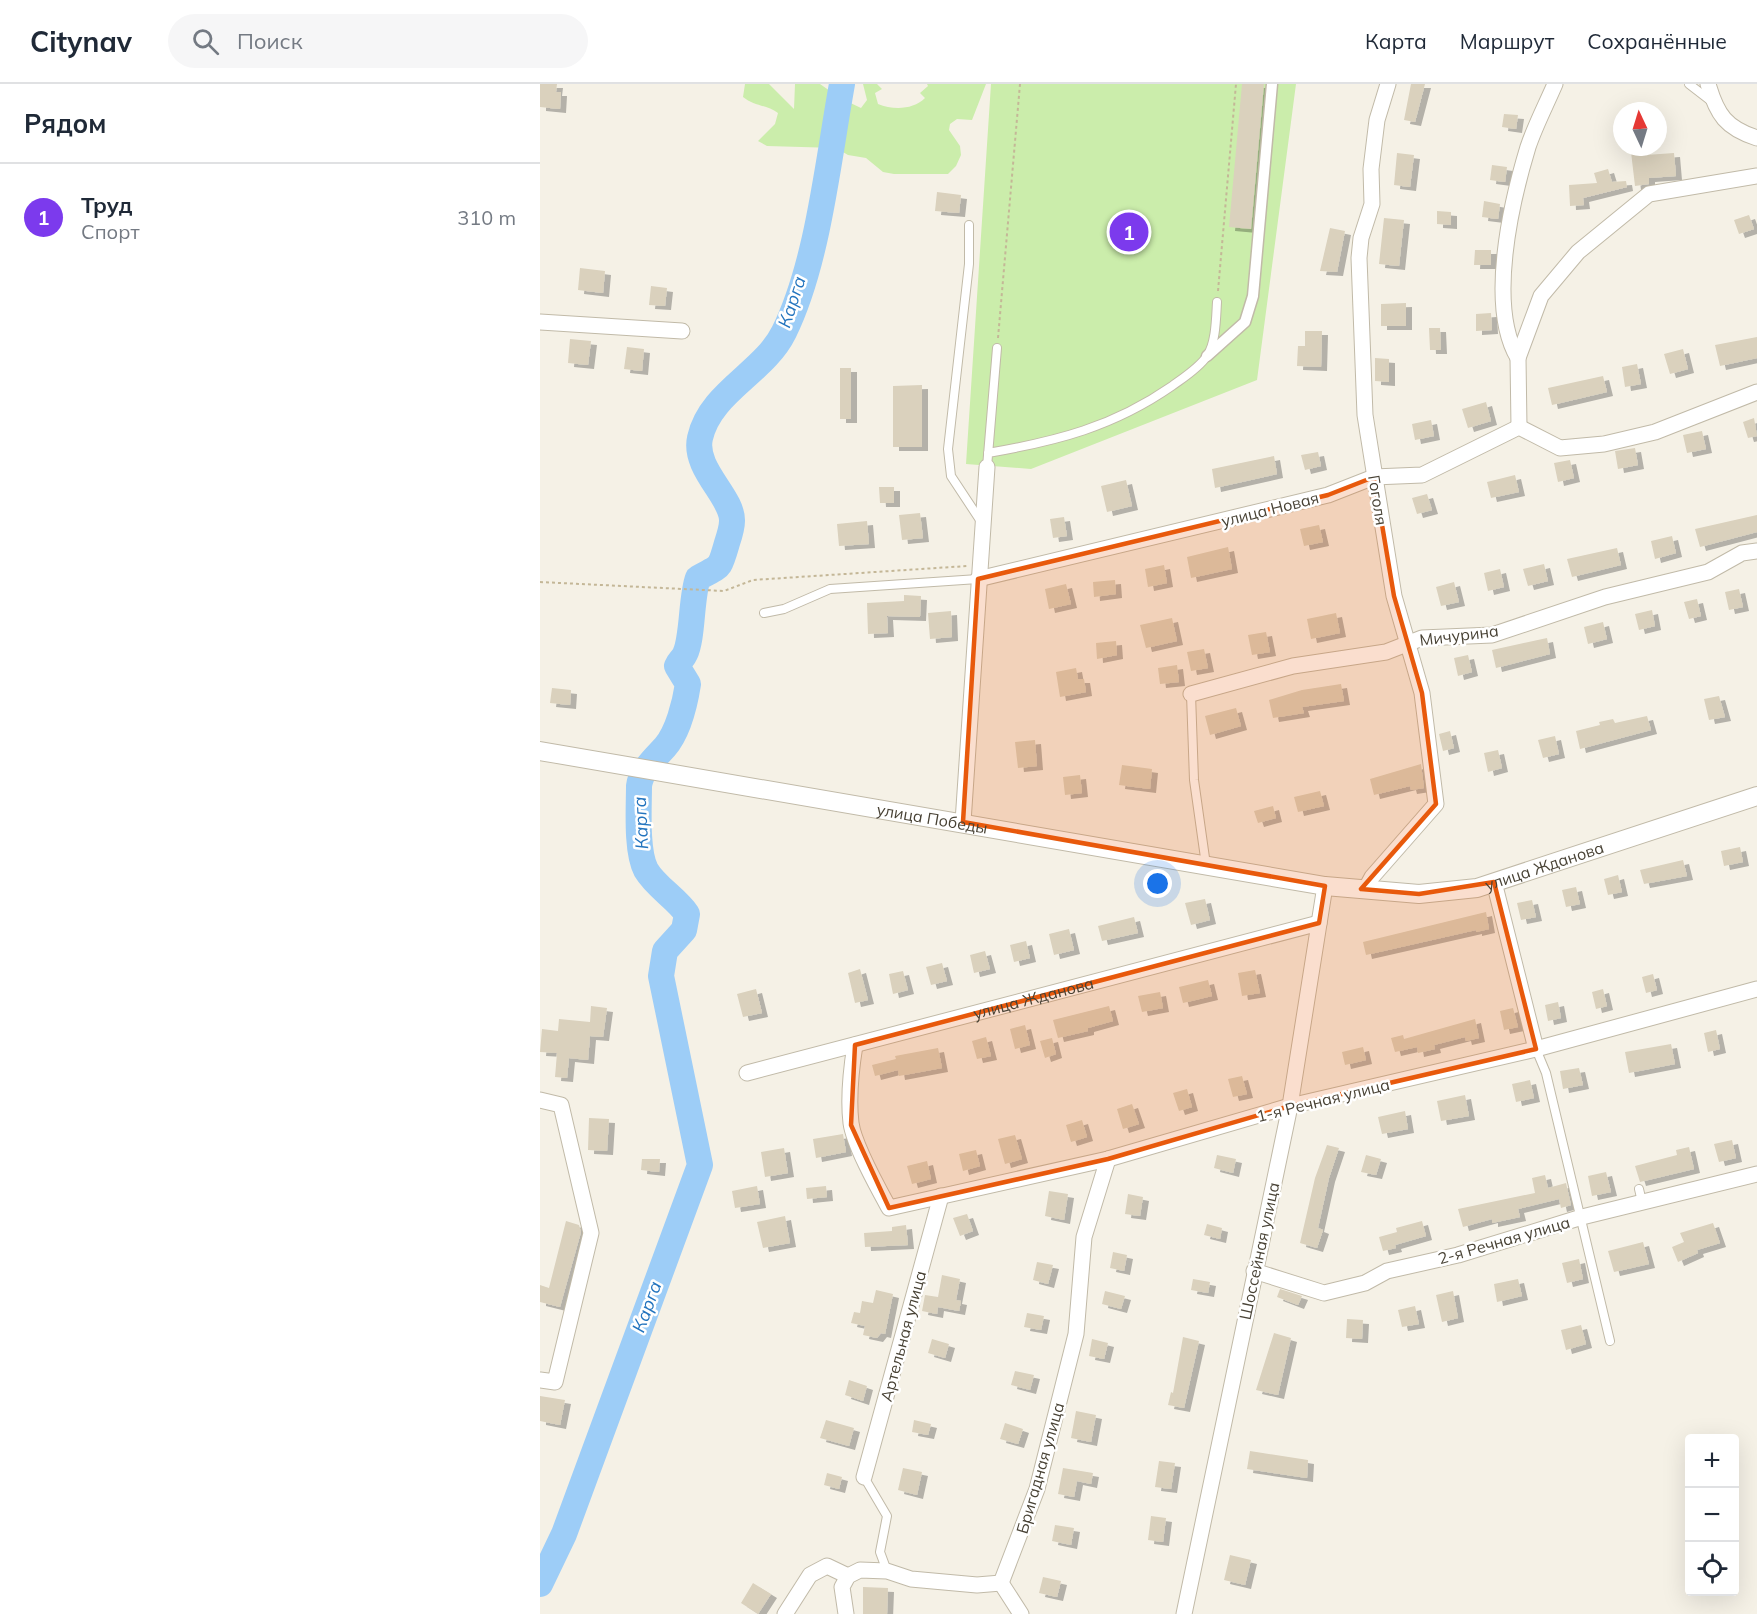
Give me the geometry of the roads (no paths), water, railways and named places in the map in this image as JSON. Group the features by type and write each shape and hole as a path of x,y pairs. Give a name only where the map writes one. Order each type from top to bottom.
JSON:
{"street":[{"path":"1207,356 1239,329 1250,309 1255,285 1272,84"},
{"name":"Гоголя","path":"1365,890 1372,877 1436,804 1422,693 1394,596 1365,415 1359,258 1361,238 1372,204 1371,169 1377,120 1388,84"},
{"path":"1518,358 1509,343 1503,295 1508,231 1528,146 1555,84"},
{"path":"1708,84 1714,104 1736,131 1757,138"},
{"path":"1757,176 1649,194 1578,252 1541,296 1518,358 1519,427 1560,448 1604,444 1655,432 1757,392"},
{"path":"540,322 682,331"},
{"name":"улица Новая","path":"978,572 1328,495 1374,477 1422,475 1519,427"},
{"path":"963,822 987,460"},
{"name":"Мичурина","path":"1191,694 1293,666 1386,652 1422,638 1492,635 1605,597 1708,572 1742,553 1757,551"},
{"name":"улица Победы","path":"540,751 1325,886"},
{"name":"улица Жданова","path":"1325,886 1419,894 1477,888 1757,796"},
{"path":"1494,882 1536,1049"},
{"name":"Шоссейная улица","path":"1184,1614 1290,1107 1325,886"},
{"name":"улица Жданова","path":"747,1073 1319,923"},
{"name":"1-я Речная улица","path":"855,1045 851,1072 851,1125 889,1208 1108,1159 1290,1107 1536,1049 1757,989"},
{"path":"540,1100 561,1105 591,1233 555,1382 540,1380"},
{"name":"Бригадная улица","path":"1001,1583 1037,1488 1076,1334 1084,1237 1108,1159"},
{"name":"2-я Речная улица","path":"1254,1271 1324,1293 1365,1283 1387,1270 1458,1255 1582,1217 1641,1195 1757,1174"},
{"name":"Артельная улица","path":"864,1477 941,1196"},
{"path":"784,1614 810,1575 826,1566 848,1576"},
{"path":"846,1614 842,1587 848,1576 860,1570 887,1571 911,1579 977,1585 1001,1583 1021,1614"}],"lane":[{"path":"1689,84 1714,104"},
{"path":"969,225 969,264 948,448 951,476 982,525"},
{"path":"997,348 987,460 1114,421 1185,378 1207,356 1215,326 1217,302"},
{"name":"улица Новая","path":"764,613 784,609 830,589 978,572"},
{"path":"1191,694 1194,780 1206,865"},
{"path":"1536,1049 1546,1073 1610,1341"},
{"path":"864,1477 887,1516 880,1552 887,1571"}],"waterway":[{"name":"Карга","path":"540,1584 564,1534 700,1165 661,976 665,951 684,930 687,914 646,870 641,852 639,829 639,786 645,770 674,734 688,684 677,666 688,647 698,578 718,566 732,527 731,512 702,461 699,449 700,438 715,408 775,346 796,305 814,244 842,84"}],"place":[{"name":"Труд","path":"1129,232"}]}
